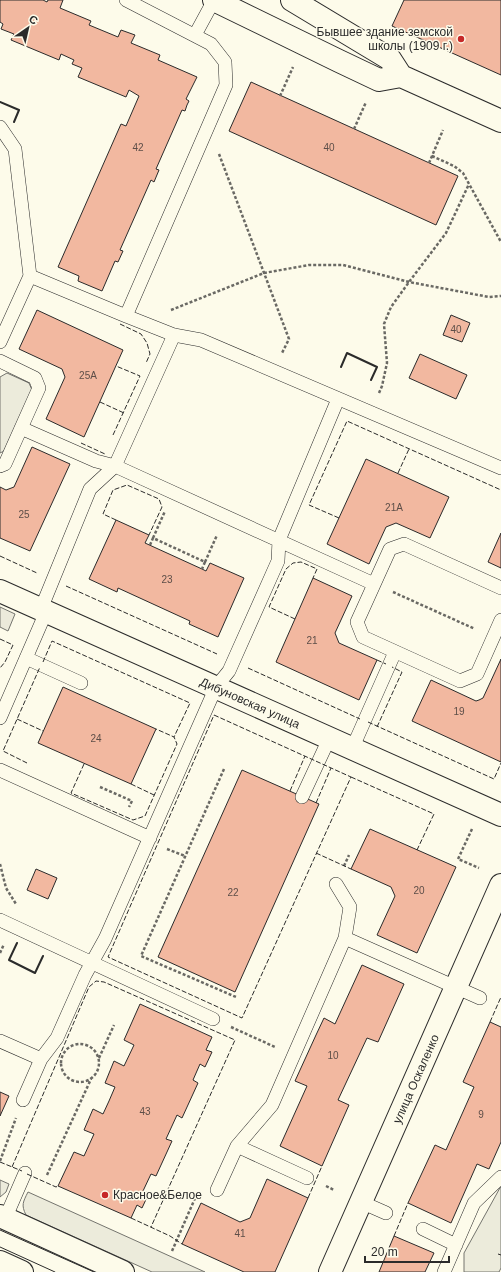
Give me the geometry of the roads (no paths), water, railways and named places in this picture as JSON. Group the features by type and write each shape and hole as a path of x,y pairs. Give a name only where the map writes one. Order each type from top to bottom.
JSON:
{"street":[{"path":"214,0 380,80 401,76"},
{"path":"292,0 390,59 401,76 501,121"},
{"name":"Дибуновская улица","path":"0,591 501,815"},
{"name":"улица Оскаленко","path":"330,1272 501,885"},
{"path":"2,1218 123,1272"},
{"path":"0,1262 22,1272"}],"lane":[{"path":"126,0 211,44 225,62 226,85 126,316"},
{"path":"195,35 214,0"},
{"path":"0,127 15,149 30,276 0,342"},
{"path":"30,276 174,336 201,340 501,468"},
{"path":"0,718 26,658 90,489 115,466 174,336"},
{"path":"0,361 35,378 39,388 5,464 0,466"},
{"path":"23,1100 41,1059 57,1038 85,975 105,939 216,687 229,671 278,561 279,540 338,399"},
{"path":"21,428 96,461 115,466 374,584"},
{"path":"501,588 404,544 390,549 357,622 363,637 460,681 477,674 497,639 501,620"},
{"path":"352,748 395,652"},
{"path":"26,658 81,683"},
{"path":"302,797 329,739"},
{"path":"0,770 150,838"},
{"path":"217,1190 237,1146 272,1105 345,938 350,907 336,884"},
{"path":"0,920 213,1019"},
{"path":"345,938 480,998"},
{"path":"0,1041 41,1059"},
{"path":"237,1146 307,1178"},
{"path":"2,1218 25,1173"},
{"path":"444,1272 474,1203 501,1177"},
{"path":"361,1202 386,1213"},
{"path":"423,1230 456,1245"}],"tram line":[{"path":"0,1230 94,1272"},
{"path":"0,1247 55,1272"}],"place":[{"name":"Бывшее здание земской школы (1909 г.)","path":"461,39"},
{"name":"Красное&Белое","path":"105,1195"}]}
